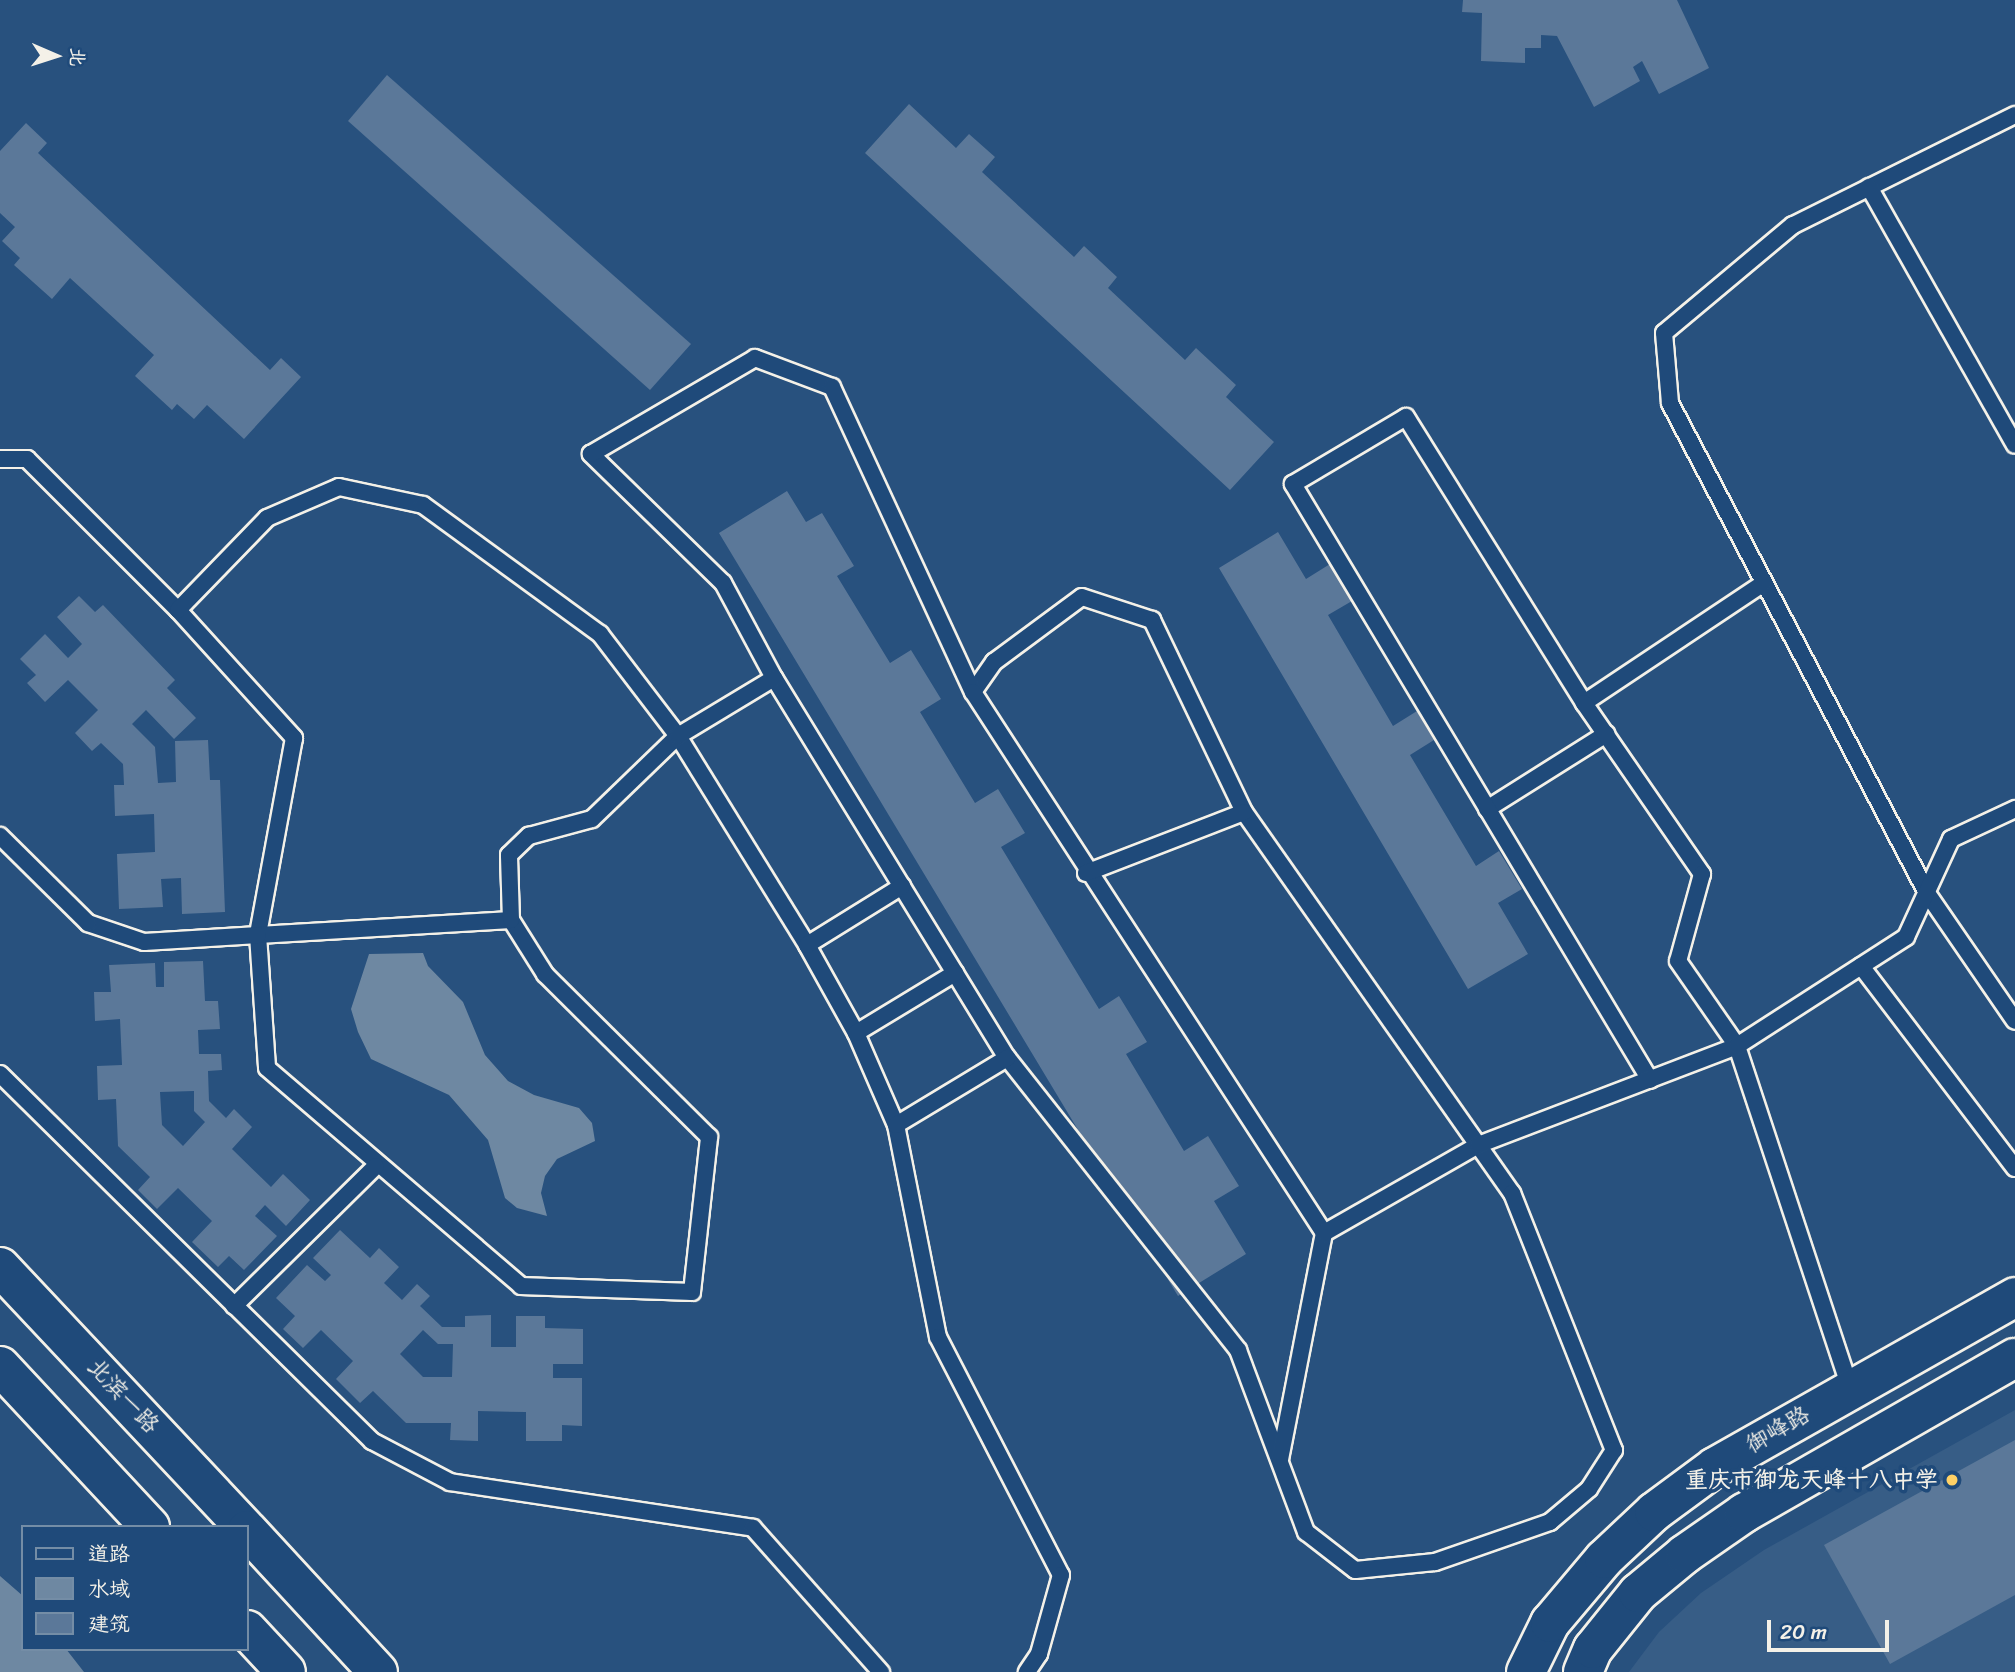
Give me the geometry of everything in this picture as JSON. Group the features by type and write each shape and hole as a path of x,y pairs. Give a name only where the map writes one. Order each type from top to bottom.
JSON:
{"street":[{"name":"北滨一路","path":"0,1267 242,1525"},
{"name":"御峰路","path":"1526,1672 1550,1623 1604,1559 1654,1512 1715,1466 2015,1297"},
{"path":"1583,1672 1593,1649 1638,1593 1685,1554 1744,1513 2015,1358"},
{"path":"0,1366 148,1525"},
{"name":"北滨一路","path":"248,1531 378,1672"},
{"path":"248,1631 286,1672"}],"lane":[{"path":"2015,116 1793,225 1664,333 1670,403 1927,893 2015,1021"},
{"path":"1869,187 2015,445"},
{"path":"973,692 994,662 1083,597 1152,620 1244,811 1512,1193 1614,1450 1589,1489 1550,1522 1435,1562 1355,1570 1306,1532 1238,1350 1007,1058 775,678 723,583 592,454 755,358 832,387 973,692 1086,873 1324,1233 1280,1460"},
{"path":"1650,1080 1293,484 1406,417 1584,703 1702,874 1678,961 1737,1046 1850,1388"},
{"path":"0,459 27,459 178,610 295,738 258,935 267,1068 376,1166 522,1286 692,1292 709,1137 545,974 511,920 509,855 529,835 592,819 678,736 775,678"},
{"path":"178,610 267,519 340,487 423,505 600,634 678,736 807,945 856,1033 896,1125 938,1336 1061,1575 1039,1654 1027,1672"},
{"path":"1584,703 1764,583"},
{"path":"1487,810 1606,734"},
{"path":"1324,1233 1479,1146 1737,1046 1906,937 1951,839 2015,809"},
{"path":"1086,873 1244,811"},
{"path":"0,835 88,923 144,942 511,920"},
{"path":"807,945 902,886"},
{"path":"1861,966 2015,1168"},
{"path":"856,1033 955,973"},
{"path":"896,1125 1007,1058"},
{"path":"0,1073 234,1306 315,1380 372,1440 450,1482 753,1528 881,1672"},
{"path":"234,1306 376,1166"}],"shaded area":[{"name":"重庆市御龙天峰十八中学","path":"2015,1410 2015,1672 1629,1672 1659,1632 1701,1593 1764,1550"}],"water":[{"path":"423,953 428,966 463,1002 485,1055 508,1081 534,1095 579,1108 592,1123 595,1141 557,1159 545,1176 541,1193 547,1216 517,1208 505,1198 488,1140 449,1095 371,1059 358,1032 351,1009 369,954"},
{"path":"0,1576 21,1594 21,1651 68,1651 84,1672 0,1672"}],"building":[{"path":"1463,0 1677,0 1709,68 1659,94 1642,61 1633,67 1640,81 1594,107 1557,36 1541,35 1541,48 1525,48 1525,63 1481,61 1482,13 1462,12"},
{"path":"387,75 691,344 650,390 348,121"},
{"path":"909,104 956,148 969,134 995,157 982,172 1074,257 1084,246 1117,277 1108,288 1185,360 1196,348 1236,385 1226,397 1274,442 1230,490 865,153"},
{"path":"26,123 47,143 38,153 270,370 281,358 301,377 244,439 207,405 194,419 177,404 172,410 135,376 154,355 70,278 52,299 14,265 20,258 2,241 15,227 0,213 0,151"},
{"path":"787,491 806,522 822,513 854,566 837,576 890,663 911,650 941,699 920,712 975,803 998,789 1025,833 1001,847 1099,1009 1119,996 1147,1042 1126,1054 1184,1151 1208,1136 1239,1186 1214,1201 1246,1254 1178,1296 719,533"},
{"path":"1278,532 1306,579 1330,564 1352,601 1328,615 1393,726 1417,711 1434,740 1410,755 1476,866 1499,851 1522,889 1498,903 1528,954 1468,989 1219,568"},
{"path":"79,596 95,612 103,605 175,680 167,688 196,718 174,739 146,710 132,724 155,747 158,783 176,782 175,741 208,740 210,780 220,780 225,912 182,914 181,878 161,879 163,907 119,909 117,854 155,852 154,814 115,816 114,785 124,785 123,764 101,743 92,751 75,733 98,710 68,680 45,702 27,683 36,675 20,659 45,634 68,658 82,644 57,617"},
{"path":"203,961 205,1001 218,1001 220,1029 198,1030 199,1054 221,1054 222,1070 208,1071 209,1101 226,1118 234,1109 252,1127 232,1149 271,1187 283,1174 310,1200 286,1226 265,1205 255,1216 277,1236 244,1270 229,1256 218,1267 192,1242 212,1221 178,1188 157,1209 138,1190 150,1177 118,1146 116,1099 98,1100 97,1066 122,1065 120,1019 95,1021 94,992 111,992 109,965 155,963 156,987 164,987 164,962","holes":["194,1091 194,1111 205,1122 183,1146 162,1125 160,1092"]},
{"path":"340,1230 370,1258 379,1248 399,1267 384,1283 402,1300 417,1284 430,1296 420,1306 442,1327 465,1327 465,1316 491,1315 491,1347 516,1347 516,1316 545,1316 545,1328 583,1329 583,1364 553,1364 553,1378 582,1378 582,1426 562,1425 562,1441 526,1441 526,1412 478,1411 478,1441 450,1440 451,1423 406,1423 373,1391 360,1403 336,1379 353,1361 321,1330 303,1348 283,1329 295,1316 276,1298 307,1265 325,1281 331,1275 313,1258","holes":["423,1330 438,1344 453,1344 452,1377 423,1377 400,1354"]},
{"path":"2015,1440 2015,1595 1890,1664 1824,1545"}],"place":[{"name":"重庆市御龙天峰十八中学","path":"1952,1480"}]}
